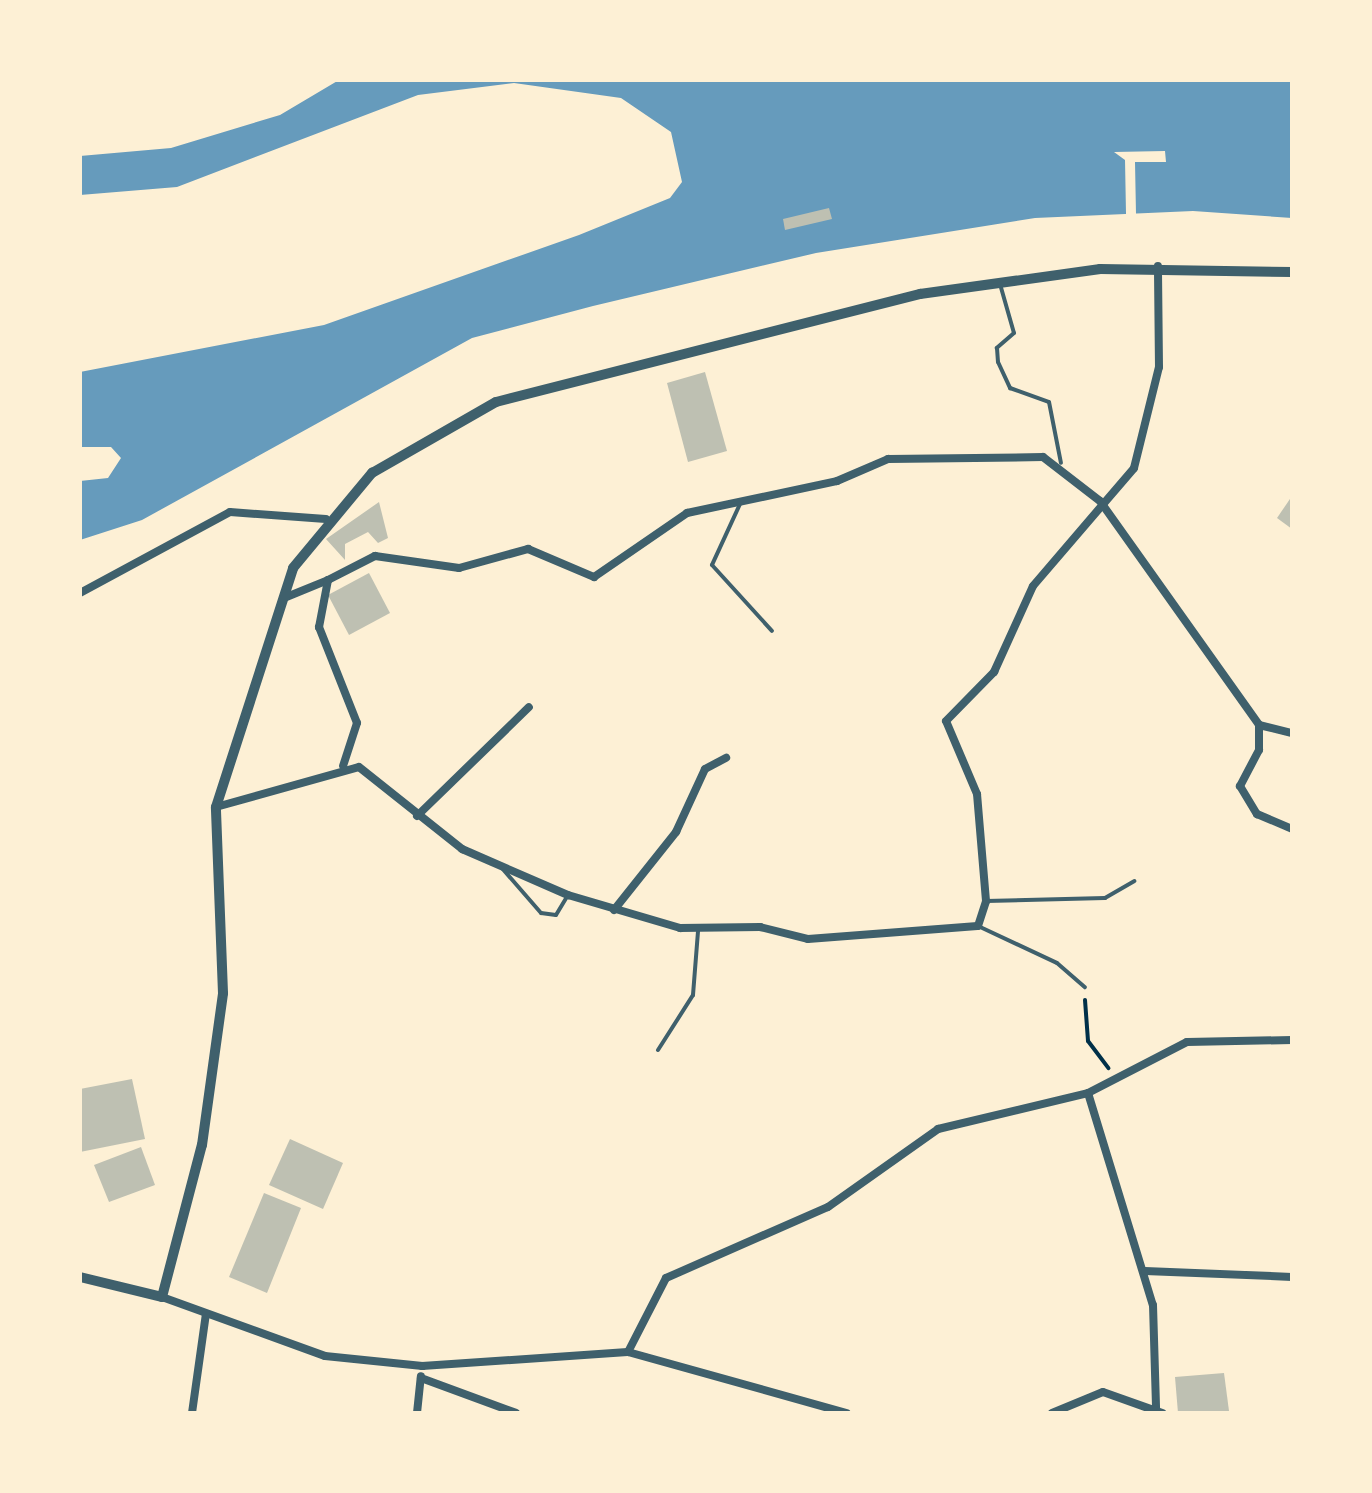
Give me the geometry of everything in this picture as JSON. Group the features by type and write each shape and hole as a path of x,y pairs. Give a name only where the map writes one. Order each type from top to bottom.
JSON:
{"street":[{"path":"216,807 276,796 344,766 373,772 417,816 501,867 568,896 614,910 698,931 760,926 808,939 978,926 986,900 978,794 946,721 994,672 1022,604 1100,501 1134,468 1152,413 1158,266"},
{"path":"162,1297 202,1145 223,993 216,807 284,598 326,520 372,473 464,414 998,279 1158,266 1292,272"},
{"path":"284,598 375,556 459,568 528,549 594,576 687,514 838,481 888,459 1061,463 1100,501 1260,725 1259,750 1240,786 1257,814 1292,830"},
{"path":"80,593 230,512 326,520"},
{"path":"328,580 319,627 357,724 344,766"},
{"path":"417,816 529,706"},
{"path":"1260,725 1292,732"},
{"path":"614,910 676,832 705,769 726,758"},
{"path":"628,1352 645,1304 681,1268 828,1207 938,1129 1088,1094 1187,1042 1292,1040"},
{"path":"1052,1413 1103,1392 1159,1411 1157,1339 1145,1271 1088,1094"},
{"path":"1145,1271 1292,1276"},
{"path":"80,1277 162,1297 325,1356 422,1366 628,1352 847,1413"},
{"path":"192,1413 206,1314"},
{"path":"418,1413 422,1366"},
{"path":"421,1378 516,1413"}],"lane":[{"path":"998,279 1014,334 997,348 998,362 1010,388 1048,402 1061,463"},
{"path":"742,500 712,565 772,631"},
{"path":"501,867 541,912 556,916 568,896"},
{"path":"986,900 1106,898 1136,881"},
{"path":"978,926 1085,987"},
{"path":"658,1050 694,995 698,931"}],"path":[{"path":"1085,987 1088,1041 1116,1080"}],"water":[{"path":"339,80 1292,80 1292,218 1193,211 1035,218 816,253 472,338 142,520 80,540 80,481 108,478 121,458 111,447 80,447 80,372 324,325 579,235 670,198 682,182 671,132 621,98 514,83 418,95 177,187 80,195 80,156 171,148 280,115"}],"pier":[{"path":"1165,151 1166,162 1135,162 1136,214 1126,214 1125,160 1114,152"}],"building":[{"path":"829,208 832,219 785,230 783,219"},
{"path":"705,372 727,451 688,462 667,383"},
{"path":"1292,496 1292,529 1277,518"},
{"path":"379,502 388,538 378,543 368,532 345,544 345,560 326,539"},
{"path":"369,573 390,613 349,635 328,595"},
{"path":"132,1079 145,1139 80,1152 80,1089"},
{"path":"290,1139 343,1163 323,1209 269,1185"},
{"path":"141,1147 155,1185 109,1202 94,1165"},
{"path":"264,1193 301,1208 267,1293 229,1277"},
{"path":"1224,1373 1229,1411 1178,1413 1175,1377"}]}
